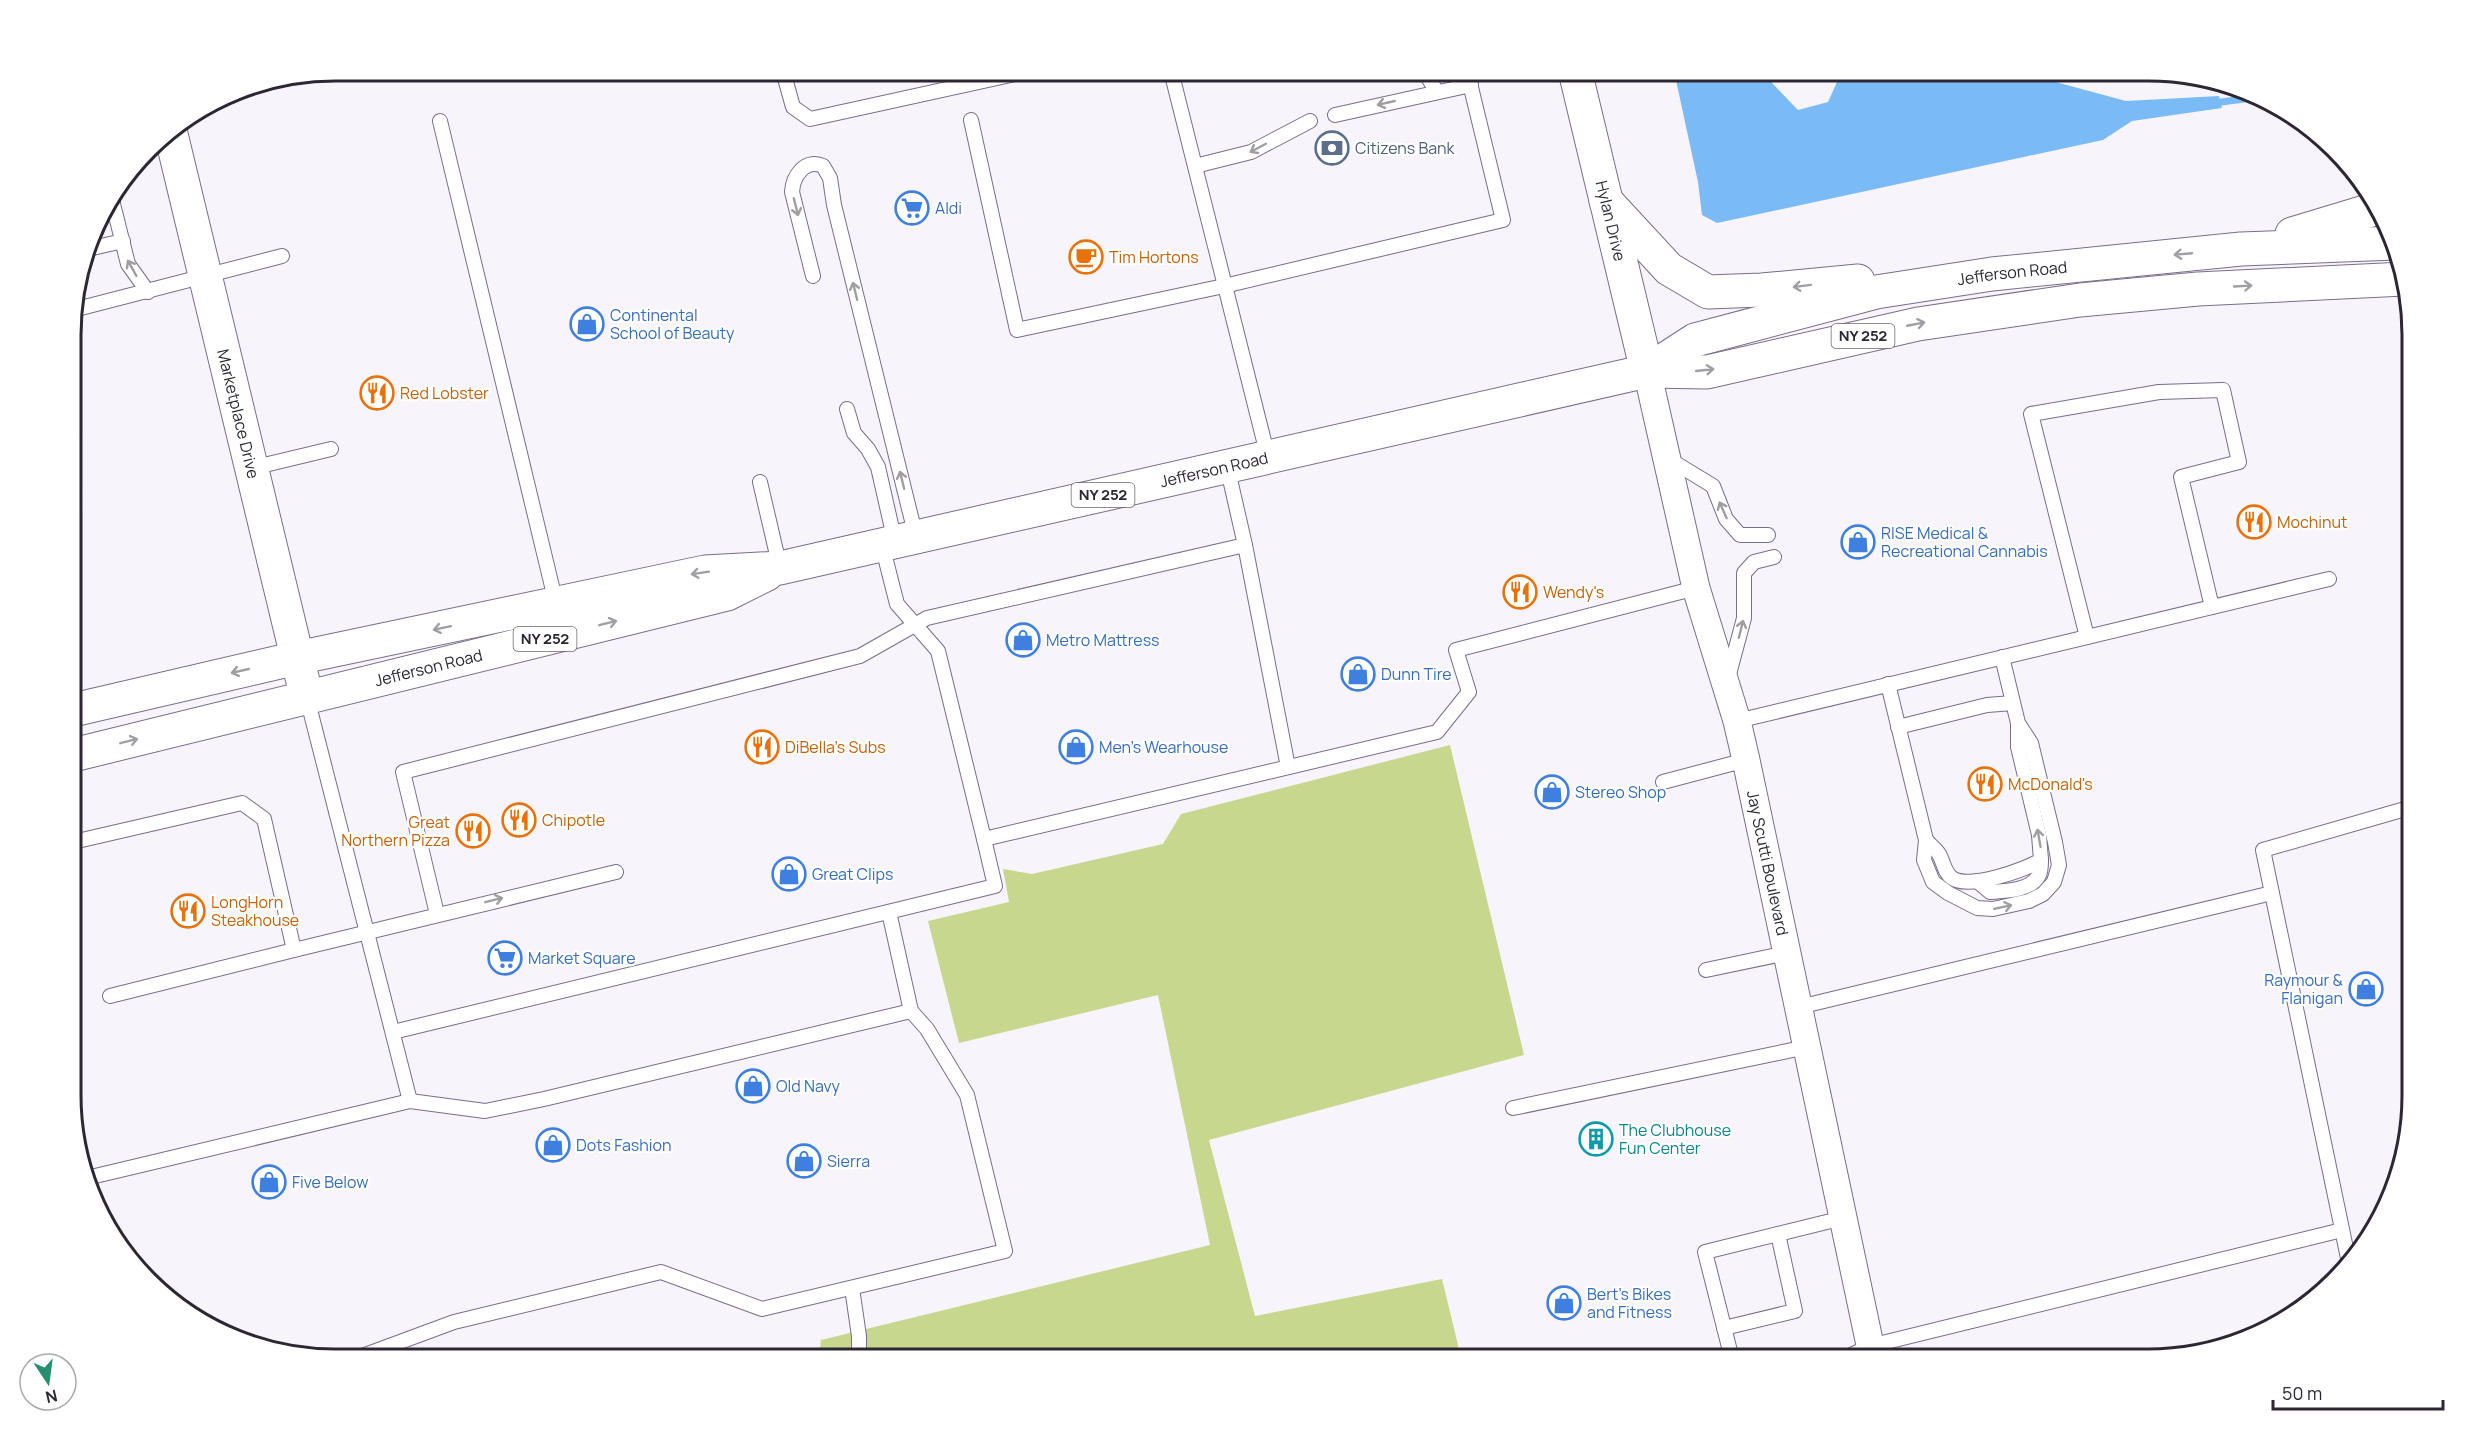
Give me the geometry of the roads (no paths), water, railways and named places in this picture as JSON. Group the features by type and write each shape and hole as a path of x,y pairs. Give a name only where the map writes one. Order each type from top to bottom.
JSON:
{"main road":[{"name":"Hylan Drive","path":"1578,81 1647,371"},
{"name":"Marketplace Drive","path":"172,139 307,698"},
{"path":"1606,201 1669,269 1708,292 1762,290 1847,280 1923,284"},
{"path":"2241,249 2369,211"},
{"name":"Jefferson Road","path":"1647,371 1695,340 1876,292 1992,274 2241,249 2385,243"},
{"name":"Jefferson Road","path":"81,708 297,658 705,572 780,568 1647,371 1707,372 1918,324 2080,300 2198,289 2396,279"},
{"path":"2340,281 2398,291"},
{"name":"Jefferson Road","path":"81,753 727,594 780,568"}],"street":[{"name":"Jay Scutti Boulevard","path":"1647,371 1696,588 1737,721 1746,760 1871,1349"}],"lane":[{"path":"786,81 793,107 810,120 981,81"},
{"path":"1174,81 1268,457"},
{"path":"1430,81 1437,92"},
{"path":"971,120 1017,330 1224,286 1503,220 1470,81"},
{"path":"1335,115 1471,85"},
{"path":"440,121 556,603"},
{"path":"1195,166 1251,152 1310,121"},
{"path":"393,1032 995,886 938,651 897,604 898,541 830,178 824,166 814,164 806,165 798,173 793,182 792,192 813,276"},
{"path":"114,209 128,264 148,292"},
{"path":"96,247 123,241"},
{"path":"83,308 282,255"},
{"path":"2087,637 2031,414 2159,392 2223,390 2239,462 2181,477 2212,607"},
{"path":"847,409 854,433 868,449 878,467 898,541"},
{"path":"252,468 331,450"},
{"path":"1667,458 1713,486 1726,519 1740,535 1768,535"},
{"path":"1227,466 1245,545 1288,767"},
{"path":"760,482 780,568"},
{"path":"437,914 403,772 860,656 927,618 1245,545"},
{"path":"1726,686 1744,618 1744,573 1754,562 1774,557"},
{"path":"1737,721 2329,579"},
{"path":"984,839 1437,732 1469,692 1456,650 1696,588"},
{"path":"1926,840 1939,855 1943,868 1951,878 1960,882 1977,881 2026,869 2041,860 2039,835 2018,747 2018,723 2002,657"},
{"path":"1888,684 1926,840 1924,860 1933,882 1948,893 1977,908 1993,909 2029,901 2043,894 2054,882 2059,865 2031,743 2018,723"},
{"path":"307,698 410,1101"},
{"path":"1898,728 1987,705 2013,703"},
{"path":"1663,782 1746,760"},
{"path":"81,840 242,803 264,819 294,950"},
{"path":"2347,1254 2263,850 2402,810"},
{"path":"110,996 367,931 616,872"},
{"path":"1798,1007 2272,893"},
{"path":"381,1349 454,1322 661,1272 762,1309 1005,1251 966,1095 927,1029 910,1011 889,912"},
{"path":"1706,970 1787,953"},
{"path":"94,1177 410,1101 485,1111 559,1096 910,1011"},
{"path":"1514,1108 1807,1047"},
{"path":"1729,1349 1705,1252 1843,1218"},
{"path":"1884,1349 2342,1230"},
{"path":"1724,1328 1795,1311 1778,1234"},
{"path":"852,1288 859,1349"}],"water":[{"path":"1676,81 1771,81 1798,110 1828,102 1837,81 2052,81 2126,101 2219,96 2222,108 2132,121 2103,140 1717,223 1702,215 1698,182"}],"waterway":[{"path":"2221,102 2243,99"}],"place":[{"name":"Citizens Bank","path":"1332,148"},
{"name":"Aldi","path":"912,208"},
{"name":"Tim Hortons","path":"1086,257"},
{"name":"Continental School of Beauty","path":"587,324"},
{"name":"Red Lobster","path":"377,393"},
{"name":"Mochinut","path":"2254,522"},
{"name":"RISE Medical & Recreational Cannabis","path":"1858,542"},
{"name":"Wendy's","path":"1520,592"},
{"name":"Metro Mattress","path":"1023,640"},
{"name":"Dunn Tire","path":"1358,674"},
{"name":"DiBella's Subs","path":"762,747"},
{"name":"Men's Wearhouse","path":"1076,747"},
{"name":"McDonald's","path":"1985,784"},
{"name":"Stereo Shop","path":"1552,792"},
{"name":"Chipotle","path":"519,820"},
{"name":"Great Northern Pizza","path":"473,831"},
{"name":"Great Clips","path":"789,874"},
{"name":"LongHorn Steakhouse","path":"188,911"},
{"name":"Market Square","path":"505,958"},
{"name":"Raymour & Flanigan","path":"2366,989"},
{"name":"Old Navy","path":"753,1086"},
{"name":"The Clubhouse Fun Center","path":"1596,1139"},
{"name":"Dots Fashion","path":"553,1145"},
{"name":"Sierra","path":"804,1161"},
{"name":"Five Below","path":"269,1182"},
{"name":"Bert's Bikes and Fitness","path":"1564,1303"}]}
